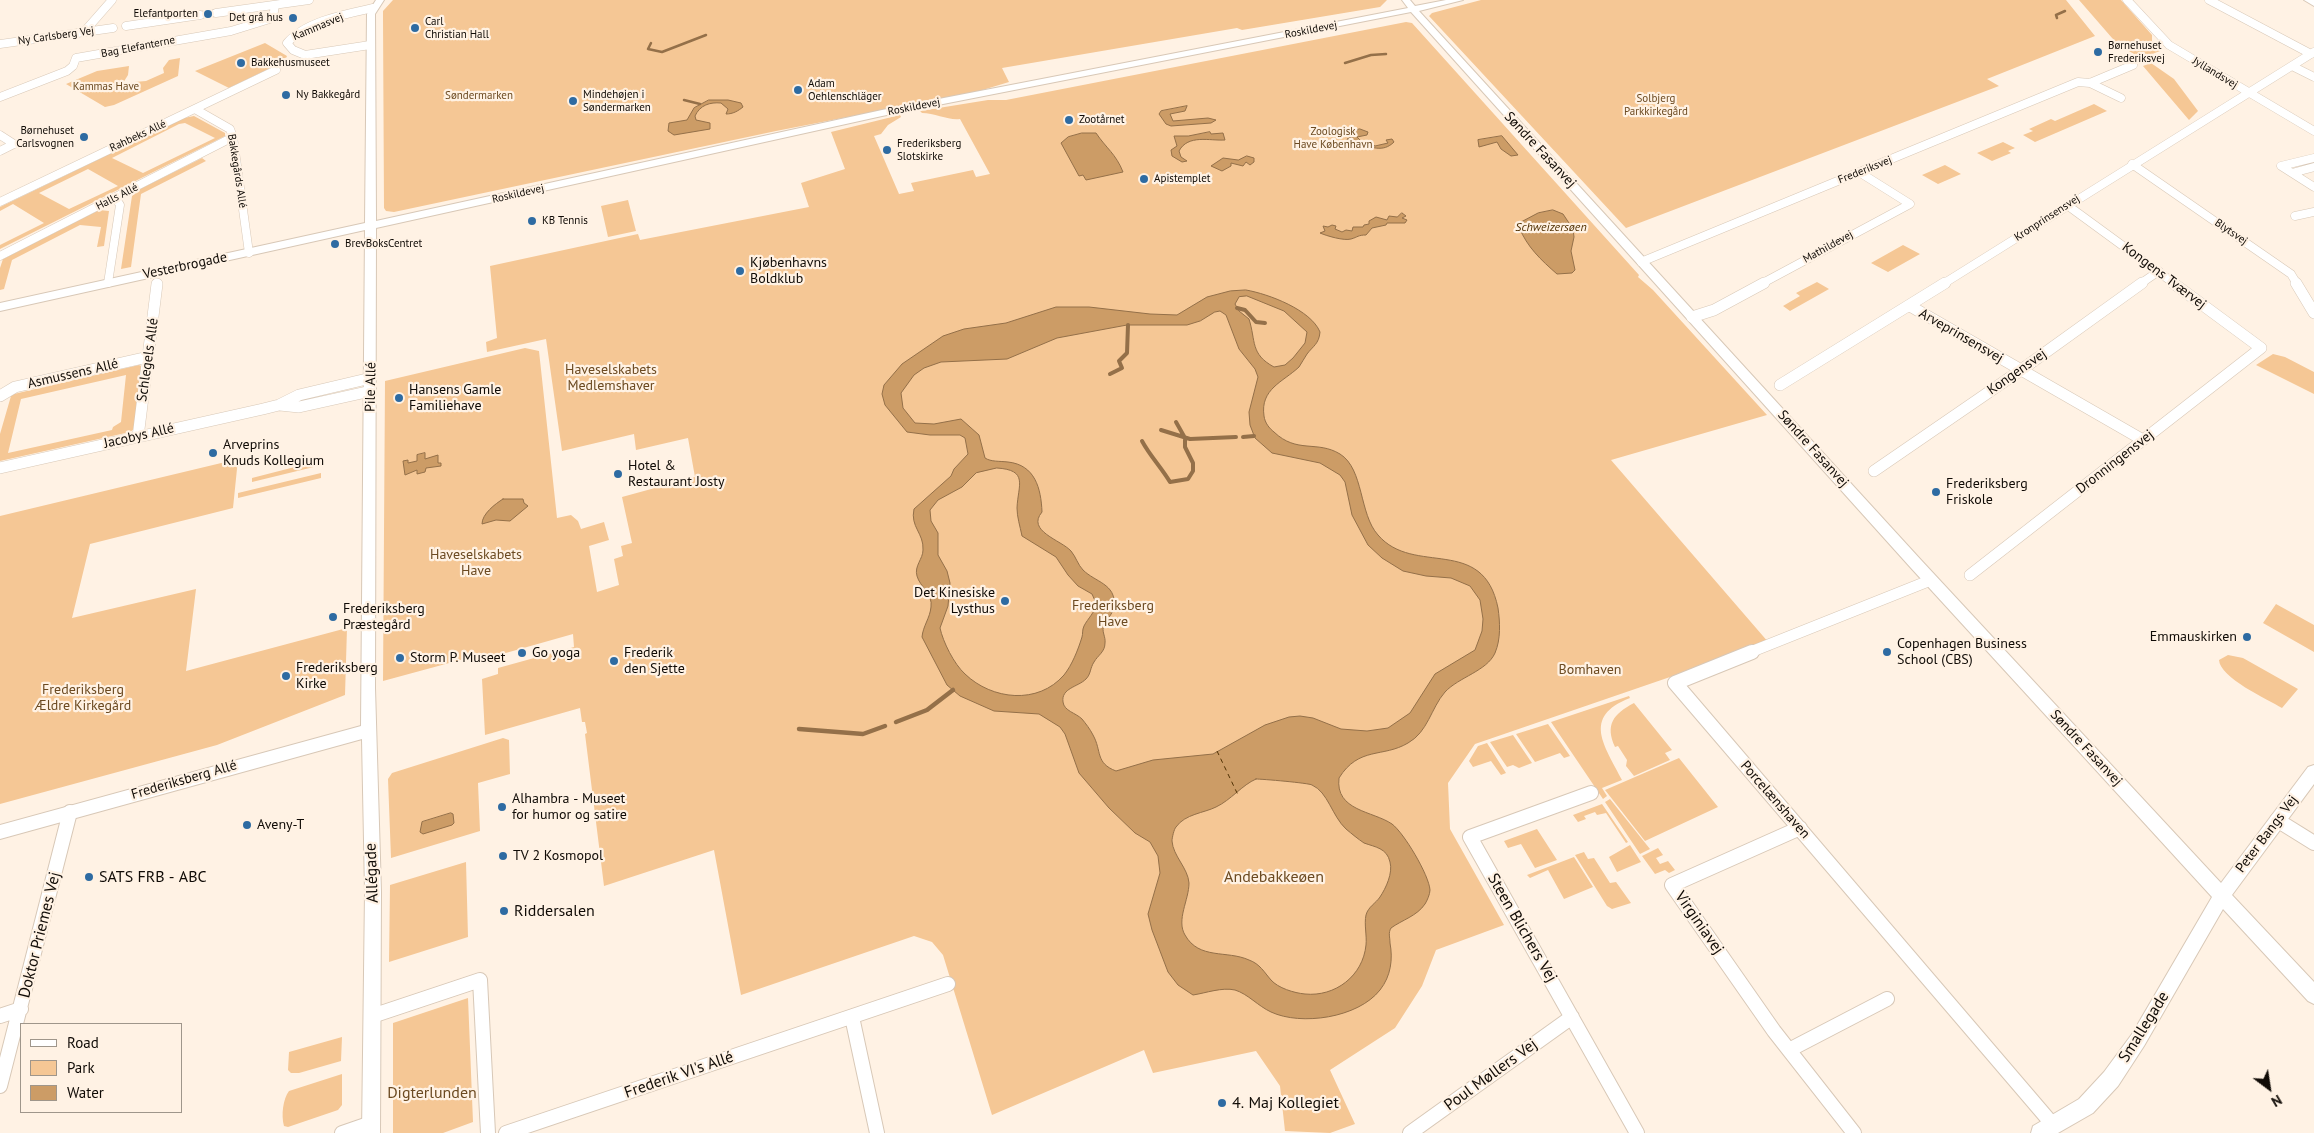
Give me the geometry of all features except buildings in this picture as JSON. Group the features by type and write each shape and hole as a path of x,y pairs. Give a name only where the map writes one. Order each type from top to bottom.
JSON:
{"street":[{"path":"84,32 112,0"},
{"path":"216,13 291,1 309,0"},
{"path":"373,8 380,0"},
{"name":"Søndre Fasanvej","path":"1406,0 1930,580 2089,749 2314,995"},
{"name":"Roskildevej","path":"371,226 882,113 1459,0"},
{"name":"Jyllandsvej","path":"2127,0 2168,45 2314,131"},
{"path":"2210,0 2312,53"},
{"path":"2308,0 2314,3"},
{"name":"Bag Elefanterne","path":"0,97 67,70 73,66 76,58 231,31 273,18 275,5"},
{"name":"Pile Allé","path":"369,730 370,45 371,14 373,8"},
{"name":"Kammasvej","path":"370,45 305,55 290,47 287,43 291,37 350,13 373,8"},
{"path":"126,26 200,15"},
{"name":"Ny Carlsberg Vej","path":"0,44 113,28"},
{"name":"Kronprinsensvej","path":"1780,385 1910,306 2132,164 2312,53"},
{"name":"Frederiksvej","path":"1641,262 2078,82 2090,83 2133,65"},
{"path":"2292,66 2314,77"},
{"name":"Rahbeks Allé","path":"0,202 276,70"},
{"path":"2090,83 2121,98"},
{"name":"Bakkegårds Allé","path":"195,109 230,129 233,137 249,252"},
{"path":"0,135 14,144 0,151"},
{"name":"Halls Allé","path":"0,256 233,137"},
{"path":"2314,158 2281,166 2314,186"},
{"name":"Blytsvej","path":"2132,164 2291,274 2314,313"},
{"path":"2292,173 2314,167"},
{"name":"Mathildevej","path":"1692,317 1714,310 1910,204 1859,172"},
{"path":"108,283 120,205 116,197"},
{"name":"Kongens Tværvej","path":"2067,205 2261,348"},
{"path":"2295,216 2314,212"},
{"name":"Vesterbrogade","path":"0,307 371,226"},
{"name":"Kongensvej","path":"1874,472 2159,271"},
{"name":"Schlegels Allé","path":"138,437 157,284"},
{"name":"Arveprinsensvej","path":"1910,306 2143,440"},
{"name":"Dronningensvej","path":"1970,575 2261,348"},
{"name":"Asmussens Allé","path":"0,396 15,387 148,357"},
{"name":"Jacobys Allé","path":"0,468 279,405 299,407 371,385"},
{"name":"Porcelænshaven","path":"1930,580 1916,584 1675,683 1800,828 2047,1130"},
{"name":"Frederiksberg Allé","path":"0,832 369,730"},
{"name":"Allégade","path":"369,730 373,892 371,1128"},
{"name":"Peter Bangs Vej","path":"2222,896 2237,873 2314,772"},
{"name":"Steen Blichers Vej","path":"1591,793 1470,837 1637,1133"},
{"name":"Doktor Priemes Vej","path":"0,1086 21,1010 70,812"},
{"path":"2277,820 2314,843"},
{"name":"Virginiavej","path":"1800,828 1672,885 1789,1050 1854,1133"},
{"name":"Smallegade","path":"2047,1130 2086,1106 2111,1079 2138,1040 2222,896"},
{"path":"372,1016 480,980 488,1133"},
{"name":"Frederik VI's Allé","path":"506,1133 948,984"},
{"path":"1789,1050 1887,999"},
{"path":"0,1016 21,1010"},
{"path":"852,1017 877,1133"},
{"name":"Poul Møllers Vej","path":"1410,1133 1572,1017"},
{"path":"342,1133 371,1128"}],"green space":[{"name":"Søndermarken","path":"393,0 1387,0 1380,7 1242,30 1237,28 1002,68 1009,82 976,92 776,131 394,212 386,211 384,208 383,18 383,11"},
{"name":"Solbjerg Parkkirkegård","path":"1481,0 2066,0 2095,36 1987,79 1999,86 1626,228 1429,16 1432,13"},
{"path":"2079,0 2121,0 2152,35 2152,41 2160,51 2142,58 2119,46"},
{"name":"Frederiksberg Have","path":"1406,22 1412,23 1639,275 1638,277 1653,290 1767,415 1611,460 1769,643 1475,744 1448,783 1450,829 1504,925 1436,950 1422,986 1395,1028 1330,1070 1355,1124 1330,1133 1285,1131 1280,1086 1256,1051 1153,1073 1144,1050 992,1115 943,955 932,942 914,936 741,995 714,850 604,886 585,734 587,733 585,722 582,722 580,708 485,735 482,679 498,674 498,668 574,647 573,634 481,660 475,656 383,681 385,381 525,348 539,351 557,518 571,515 578,521 581,529 604,522 609,540 589,546 597,592 619,585 614,559 623,556 621,546 632,543 622,497 695,477 688,438 636,450 634,434 562,451 546,339 487,352 486,342 497,338 490,266 638,234 640,240 809,207 801,183 845,169 831,132 900,115 901,117 888,125 881,134 874,136 899,194 914,191 911,183 973,170 976,177 990,174 960,119 922,113 920,111 988,100 1006,100"},
{"path":"265,43 287,56 285,61 229,88 195,71"},
{"name":"Kammas Have","path":"180,58 178,76 114,105 105,107 66,84 97,71 129,66 128,75 123,83 146,81 164,73 163,68 169,60"},
{"path":"2151,63 2174,79 2198,111 2189,120 2143,66"},
{"path":"2094,104 2107,111 2035,142 2023,135 2033,131 2029,129 2051,119 2055,121"},
{"path":"194,116 225,133 225,136 0,249 0,245 44,223 13,204 0,211 0,207 184,118","holes":["185,123 215,138 143,173 112,158 179,124","88,169 118,186 69,209 39,193"]},
{"path":"2003,142 2015,148 2008,151 2011,153 1992,161 1977,153"},
{"path":"202,158 206,161 141,194 131,267 121,269 132,196 140,189"},
{"path":"1945,165 1961,174 1938,184 1922,175"},
{"path":"628,200 636,231 608,237 601,206"},
{"path":"99,210 109,211 104,246 97,247 101,227 80,225 12,260 4,289 0,290 0,268 3,259"},
{"path":"1903,245 1920,254 1888,272 1871,263"},
{"path":"1817,282 1829,289 1790,311 1783,306 1800,296 1796,293"},
{"path":"2273,354 2285,357 2314,372 2314,394 2256,365"},
{"path":"139,365 143,367 134,429 130,432 0,461 0,434 11,396","holes":["126,375 121,422 113,427 112,430 8,453 21,399"]},
{"name":"Frederiksberg Ældre Kirkegård","path":"238,459 233,508 90,544 72,618 196,589 186,671 347,628 345,695 217,745 0,804 0,516"},
{"path":"322,460 322,465 252,482 252,478"},
{"path":"321,473 321,478 238,498 238,493"},
{"path":"2276,604 2314,625 2314,652 2263,623"},
{"path":"2228,655 2243,658 2298,689 2282,708 2235,681 2227,674 2221,667 2219,660"},
{"path":"1629,696 1630,698 1615,706 1606,714 1601,723 1604,744 1622,780 1602,788 1607,796 1603,799 1551,722"},
{"path":"1634,703 1672,750 1665,753 1670,760 1634,776 1626,766 1627,760 1618,746 1615,747 1611,726 1621,711"},
{"path":"1548,724 1570,756 1564,758 1560,753 1535,762 1516,734"},
{"path":"1513,735 1532,763 1519,768 1513,765 1507,767 1490,742"},
{"path":"503,738 509,740 510,774 478,783 480,831 391,858 388,779 392,773"},
{"path":"1487,743 1506,773 1501,775 1491,761 1473,767 1469,761 1478,746"},
{"path":"1679,758 1718,807 1645,841 1605,790"},
{"path":"1610,799 1650,849 1640,854 1605,802"},
{"path":"1602,804 1628,842 1626,843 1606,813 1597,815 1595,812 1584,816 1586,819 1578,822 1573,815"},
{"path":"1537,829 1557,860 1535,868 1521,844 1508,848 1504,841"},
{"path":"1630,845 1641,862 1617,872 1609,857"},
{"path":"1658,848 1663,855 1656,858 1660,864 1668,861 1675,870 1669,873 1665,870 1655,874 1642,856"},
{"path":"1584,852 1588,859 1594,858 1610,883 1616,882 1631,903 1612,909 1607,906 1575,855"},
{"path":"1574,857 1593,887 1564,899 1548,870 1530,878 1527,875"},
{"path":"466,862 468,937 389,962 390,885"},
{"name":"Digterlunden","path":"468,998 473,1122 443,1133 393,1133 393,1023"},
{"path":"342,1037 341,1061 299,1073 291,1073 288,1070 289,1052"},
{"path":"342,1074 342,1105 338,1110 288,1127 284,1126 283,1107 289,1091"}],"water":[{"path":"709,100 728,100 741,103 743,107 735,112 726,114 728,109 721,103 709,104 700,109 695,116 696,120 710,123 710,129 674,135 668,131 669,123 687,120 694,108"},
{"path":"1187,106 1185,111 1170,114 1173,121 1208,118 1216,120 1211,123 1171,126 1166,124 1159,114 1161,111"},
{"path":"1360,129 1368,132 1367,135 1357,137 1363,143 1370,143 1375,146 1388,143 1386,140 1392,139 1394,142 1386,147 1372,147 1350,142 1347,139 1354,136 1343,133"},
{"path":"1210,132 1211,134 1223,133 1225,140 1194,140 1188,142 1179,151 1181,157 1187,161 1182,162 1172,156 1171,150 1177,146 1174,136 1188,136"},
{"path":"1082,133 1096,133 1114,156 1123,172 1086,180 1083,175 1079,176 1061,143 1068,137"},
{"path":"1502,136 1518,155 1511,156 1501,149 1497,142 1479,147 1478,140"},
{"path":"1247,156 1254,158 1254,162 1250,165 1246,162 1243,166 1231,163 1231,166 1222,171 1211,166 1223,158 1238,160"},
{"name":"Schweizersøen","path":"1553,210 1563,214 1573,229 1574,237 1571,251 1575,270 1572,273 1557,274 1530,247 1519,227 1521,222 1538,213"},
{"path":"1402,213 1406,216 1402,218 1407,220 1405,223 1387,223 1386,225 1372,228 1366,235 1351,239 1340,239 1320,233 1325,231 1323,226 1336,226 1335,229 1342,232 1346,230 1352,231 1353,227 1363,227 1376,217 1387,220 1389,216 1397,217"},
{"path":"1246,290 1255,292 1288,304 1308,317 1320,332 1317,342 1299,367 1269,393 1264,407 1264,416 1269,427 1282,439 1291,443 1332,450 1348,461 1358,481 1367,516 1372,526 1378,535 1393,547 1410,554 1463,563 1478,571 1490,585 1498,608 1500,625 1497,648 1491,659 1486,665 1445,692 1425,726 1415,738 1399,747 1372,754 1355,761 1339,778 1339,789 1349,804 1392,824 1397,829 1421,865 1429,883 1430,893 1422,908 1414,915 1391,928 1389,933 1390,967 1387,979 1380,990 1370,1000 1358,1007 1344,1013 1313,1019 1283,1016 1271,1012 1235,990 1219,990 1193,995 1178,985 1168,972 1148,914 1160,873 1158,856 1150,842 1135,833 1109,808 1079,773 1065,734 1060,727 1039,714 994,711 960,696 947,685 922,637 931,602 916,572 923,553 923,544 913,515 914,509 951,476 954,469 968,454 965,438 960,435 930,435 907,432 885,405 882,394 884,385 902,364 943,336 964,329 1006,323 1056,307 1089,307 1177,315 1207,297 1230,291","holes":["1247,296 1284,311 1307,332 1305,343 1285,365 1274,367 1266,362 1257,352 1249,319 1239,311 1235,304 1239,297","1220,311 1226,315 1239,349 1255,369 1258,377 1249,412 1250,425 1255,438 1272,453 1320,463 1340,475 1345,482 1352,515 1368,545 1382,558 1403,571 1426,576 1451,578 1470,586 1480,600 1483,619 1482,631 1475,650 1435,674 1410,713 1388,728 1367,731 1341,729 1313,718 1289,717 1265,725 1213,754 1153,760 1116,771 1109,768 1102,760 1096,741 1082,719 1066,708 1063,702 1063,697 1067,691 1088,677 1094,662 1104,649 1103,627 1114,608 1112,592 1104,584 1083,570 1071,551 1038,525 1038,519 1042,512 1040,494 1035,479 1025,468 1017,464 985,458 979,435 961,419 934,424 915,423 903,408 901,393 914,375 924,368 941,362 1007,359 1057,338 1127,325 1187,325 1200,321 1215,312","997,468 1007,469 1018,475 1020,486 1017,511 1022,536 1056,557 1078,586 1092,594 1096,603 1093,613 1083,627 1082,637 1070,667 1053,685 1028,695 1001,694 976,683 961,670 953,659 941,634 940,628 948,606 950,583 947,571 938,555 938,533 931,521 930,510 938,500 962,487 976,473","1260,779 1312,785 1322,793 1346,829 1364,843 1383,851 1388,857 1391,871 1387,885 1366,915 1364,956 1353,975 1346,982 1327,992 1305,994 1282,988 1274,983 1253,962 1241,957 1214,953 1198,948 1185,935 1182,916 1189,883 1186,872 1173,846 1172,840 1176,827 1184,819 1221,804 1251,782"]},
{"path":"425,453 425,459 438,455 438,463 441,463 441,466 426,468 425,472 417,474 417,470 405,475 403,461 408,460 408,463 417,461 417,455"},
{"path":"503,499 523,499 524,503 528,506 510,521 496,520 482,524 487,513"},
{"path":"453,814 454,823 452,825 423,834 420,832 422,822"}],"waterway":[{"path":"2057,18 2056,15 2065,11"},
{"path":"651,43 648,49 662,52 706,35"},
{"path":"1345,63 1371,55 1386,54"},
{"path":"684,100 700,104"},
{"path":"1237,308 1245,310 1256,322 1265,323"},
{"path":"1110,374 1122,368 1119,361 1127,353 1128,325"},
{"path":"1176,422 1185,437"},
{"path":"1161,430 1185,437"},
{"path":"1243,437 1254,436"},
{"path":"1142,441 1170,482 1188,479 1193,471 1193,463 1185,447 1185,437"},
{"path":"1185,437 1190,439 1236,437"},
{"path":"896,722 927,710 953,690"},
{"path":"799,729 863,734 885,726"}],"ferry route":[{"path":"1217,751 1238,795"}],"tunnel":[{"path":"200,15 216,13"}],"place":[{"name":"Elefantporten","path":"208,14"},
{"name":"Det grå hus","path":"293,18"},
{"name":"Carl Christian Hall","path":"415,28"},
{"name":"Børnehuset Frederiksvej","path":"2098,52"},
{"name":"Bakkehusmuseet","path":"241,63"},
{"name":"Adam Oehlenschläger","path":"798,90"},
{"name":"Ny Bakkegård","path":"286,95"},
{"name":"Mindehøjen i Søndermarken","path":"573,101"},
{"name":"Zootårnet","path":"1069,120"},
{"name":"Børnehuset Carlsvognen","path":"84,137"},
{"name":"Frederiksberg Slotskirke","path":"887,150"},
{"name":"Apistemplet","path":"1144,179"},
{"name":"KB Tennis","path":"532,221"},
{"name":"BrevBoksCentret","path":"335,244"},
{"name":"Kjøbenhavns Boldklub","path":"740,271"},
{"name":"Hansens Gamle Familiehave","path":"399,398"},
{"name":"Arveprins Knuds Kollegium","path":"213,453"},
{"name":"Hotel & Restaurant Josty","path":"618,474"},
{"name":"Frederiksberg Friskole","path":"1936,492"},
{"name":"Det Kinesiske Lysthus","path":"1005,601"},
{"name":"Frederiksberg Præstegård","path":"333,617"},
{"name":"Emmauskirken","path":"2247,637"},
{"name":"Copenhagen Business School (CBS)","path":"1887,652"},
{"name":"Go yoga","path":"522,653"},
{"name":"Storm P. Museet","path":"400,658"},
{"name":"Frederik den Sjette","path":"614,661"},
{"name":"Frederiksberg Kirke","path":"286,676"},
{"name":"Alhambra - Museet for humor og satire","path":"502,807"},
{"name":"Aveny-T","path":"247,825"},
{"name":"TV 2 Kosmopol","path":"503,856"},
{"name":"SATS FRB - ABC","path":"89,877"},
{"name":"Riddersalen","path":"504,911"},
{"name":"4. Maj Kollegiet","path":"1222,1103"}],"park label":[{"name":"Zoologisk Have København","path":"1333,138"},
{"name":"Haveselskabets Medlemshaver","path":"611,378"},
{"name":"Haveselskabets Have","path":"476,564"},
{"name":"Bomhaven","path":"1590,670"},
{"name":"Andebakkeøen","path":"1274,877"}]}
